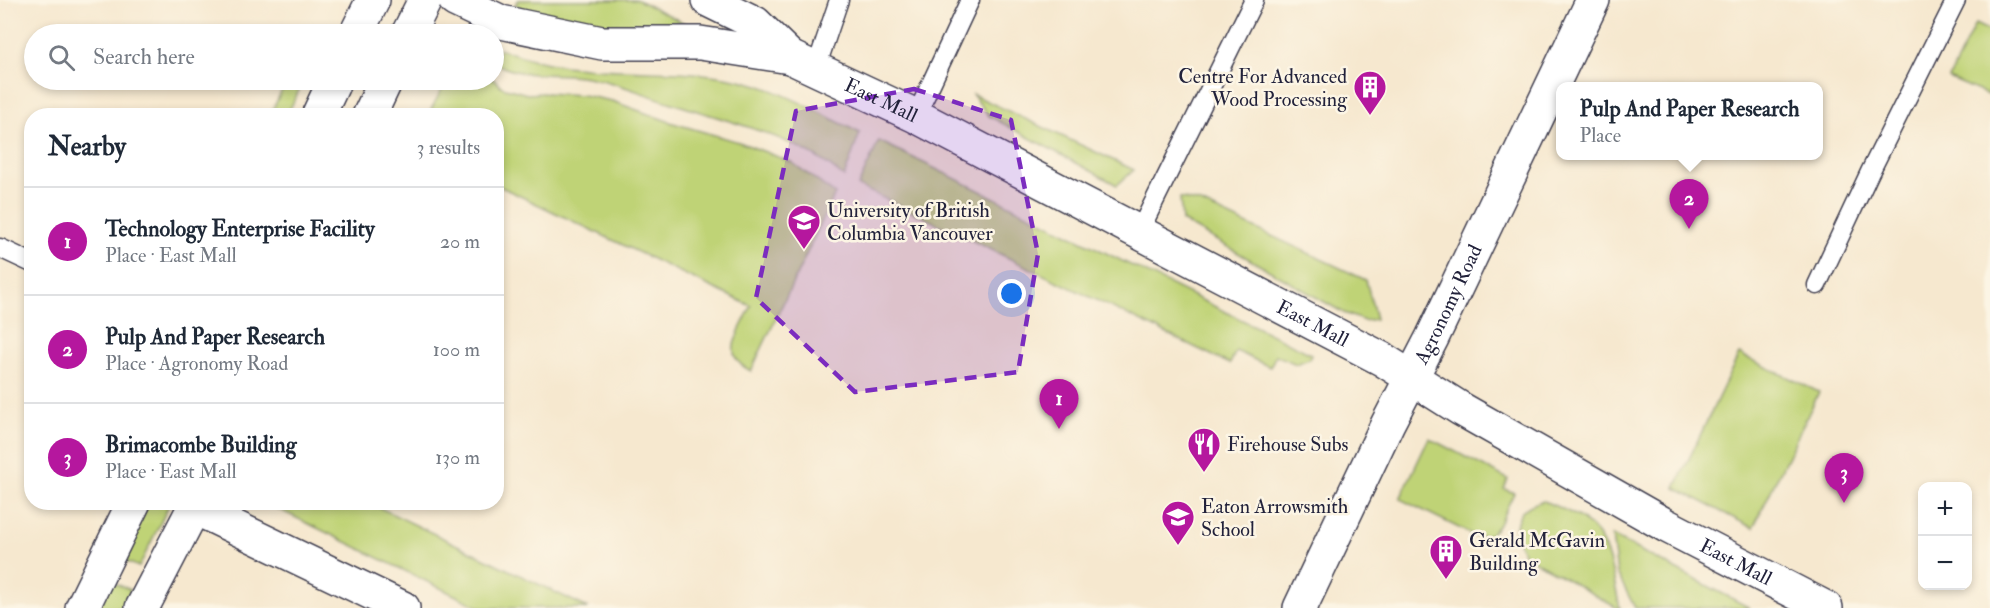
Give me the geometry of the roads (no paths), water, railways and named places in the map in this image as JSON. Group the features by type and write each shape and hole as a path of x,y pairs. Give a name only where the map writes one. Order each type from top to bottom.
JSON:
{"street":[{"path":"361,24 373,0"},
{"path":"413,24 425,0"},
{"name":"East Mall","path":"456,0 501,22 602,43 700,43 803,62"},
{"name":"East Mall","path":"708,0 755,23 803,62 916,116 1382,359 1446,401 1667,526 1826,608"},
{"name":"Agronomy Road","path":"1300,608 1593,0"},
{"path":"322,108 330,90"},
{"path":"373,108 381,90"},
{"path":"82,608 130,510"},
{"path":"142,608 193,510"},
{"path":"206,510 403,608"}],"lane":[{"path":"803,62 839,0"},
{"path":"916,116 970,0"},
{"path":"1140,232 1254,0"},
{"path":"1817,285 1870,172 1956,0"},
{"path":"0,248 24,260"}],"place":[{"name":"Centre For Advanced Wood Processing","path":"1370,116"},
{"name":"Pulp And Paper Research","path":"1689,229"},
{"name":"University of British Columbia Vancouver","path":"804,250"},
{"name":"Technology Enterprise Facility","path":"1059,429"},
{"name":"Firehouse Subs","path":"1204,473"},
{"name":"Brimacombe Building","path":"1844,503"},
{"name":"Eaton Arrowsmith School","path":"1178,546"},
{"name":"Gerald McGavin Building","path":"1446,580"}]}
